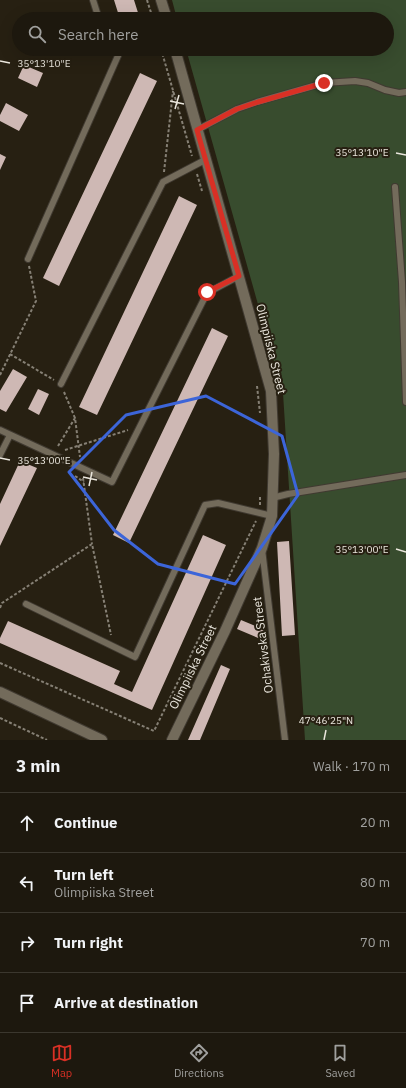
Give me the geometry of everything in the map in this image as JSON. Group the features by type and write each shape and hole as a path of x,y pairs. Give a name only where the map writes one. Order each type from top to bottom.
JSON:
{"street":[{"path":"161,0 165,12"},
{"name":"Olimpiiska Street","path":"172,740 225,631 262,548 272,516 274,454 271,391 177,56"},
{"path":"0,692 102,740"}],"lane":[{"path":"93,0 97,12"},
{"path":"28,259 118,56"},
{"path":"197,130 237,109 324,83 355,81 385,90 399,93 406,92"},
{"path":"61,384 162,182 205,160"},
{"path":"395,187 402,282 406,402"},
{"path":"0,430 112,482 207,292 239,276"},
{"path":"0,455 10,435"},
{"path":"272,498 288,494 406,475"},
{"path":"26,604 135,657 205,505 218,503 272,516"},
{"name":"Ochakivska Street","path":"262,548 285,740"}],"path":[{"path":"147,0 151,12"},
{"path":"163,56 203,195"},
{"path":"162,182 173,90"},
{"path":"0,375 36,302 28,259"},
{"path":"10,354 61,384 75,418"},
{"path":"256,380 260,417"},
{"path":"53,454 139,427"},
{"path":"0,663 154,731 259,513 260,491"},
{"path":"0,608 2,603 92,544 113,646"},
{"path":"0,718 47,740"}],"highlighted area":[{"path":"206,396 282,436 298,495 235,584 158,564 114,530 69,472 126,415"}],"green space":[{"path":"172,0 406,0 406,740 305,740 283,393 188,56 394,56 394,12 175,12"}],"building":[{"path":"114,0 134,0 138,12 118,12"},
{"path":"24,65 43,73 37,87 18,78"},
{"path":"140,73 157,81 59,286 43,278"},
{"path":"6,103 28,115 19,131 0,121 0,115"},
{"path":"0,154 6,157 0,170"},
{"path":"179,196 197,205 97,415 79,407"},
{"path":"212,328 228,336 129,543 113,535"},
{"path":"13,369 27,377 6,412 0,409 0,391"},
{"path":"38,389 49,394 39,415 28,409"},
{"path":"20,461 37,468 0,546 0,504"},
{"path":"203,535 226,545 152,710 0,643 0,638 8,621 120,671 114,684 132,692"},
{"path":"289,541 295,635 282,636 277,542"},
{"path":"241,620 267,631 263,640 237,629"},
{"path":"221,665 230,669 200,740 188,740"}],"route":[{"path":"207,292 239,276 197,130 237,109 324,83"}]}
